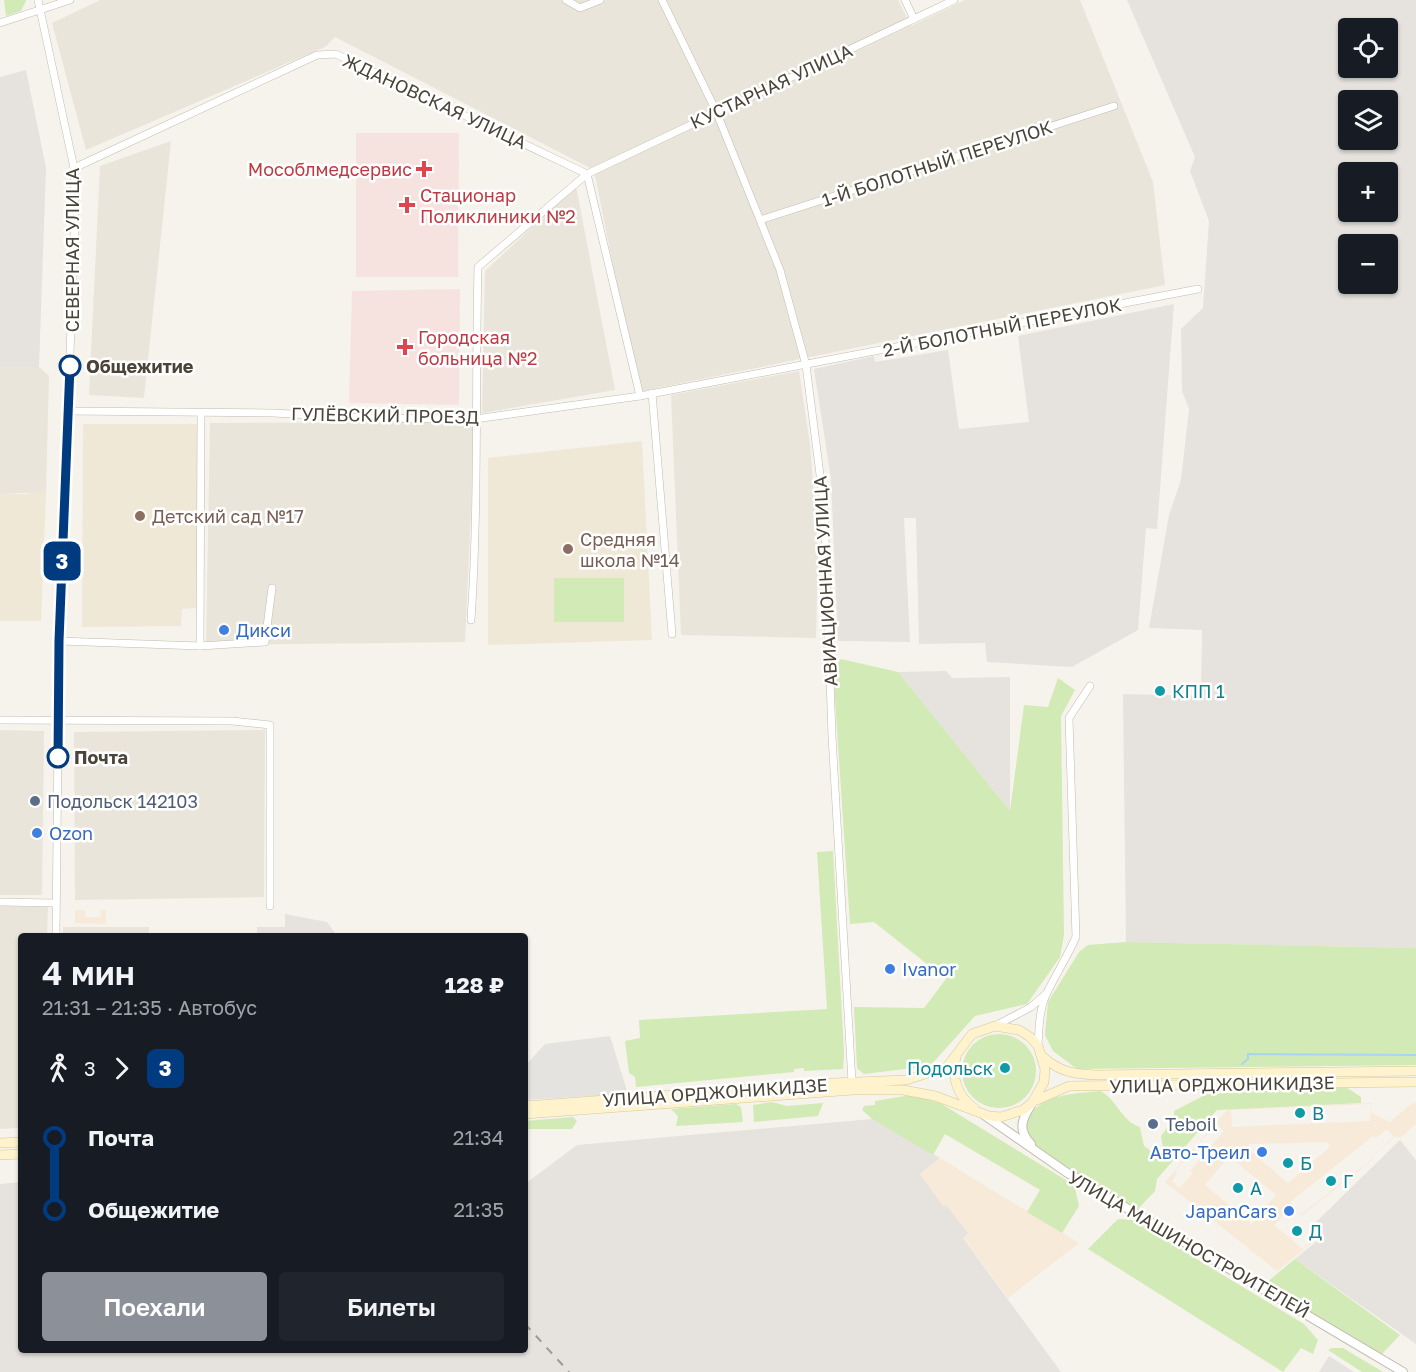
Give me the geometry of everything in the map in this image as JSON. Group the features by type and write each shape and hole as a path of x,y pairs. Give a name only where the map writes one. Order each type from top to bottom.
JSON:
{"main road":[{"path":"995,1026 1019,1030 1038,1046 1043,1057 1044,1082 1032,1103 1012,1115 1001,1117 978,1112 904,1085 947,1067 972,1035 995,1026"},
{"path":"957,1054 955,1080 967,1104 978,1112"},
{"name":"УЛИЦА ОРДЖОНИКИДЗЕ","path":"1043,1057 1055,1068 1070,1074 1096,1075 1416,1071"},
{"name":"УЛИЦА ОРДЖОНИКИДЗЕ","path":"528,1106 852,1082 904,1085"},
{"name":"УЛИЦА ОРДЖОНИКИДЗЕ","path":"1032,1103 1053,1091 1068,1086 1416,1082"},
{"name":"УЛИЦА ОРДЖОНИКИДЗЕ","path":"528,1114 904,1085"},
{"path":"0,1143 18,1142"},
{"path":"0,1155 18,1154"}],"street":[{"name":"СЕВЕРНАЯ УЛИЦА","path":"38,0 74,168 75,222 59,641 60,720 56,933"},
{"path":"0,23 69,0"},
{"path":"566,0 580,8 600,0"},
{"name":"АВИАЦИОННАЯ УЛИЦА","path":"662,0 716,111 780,270 806,365 824,506 832,736 852,1082"},
{"path":"905,0 914,20"},
{"name":"КУСТАРНАЯ УЛИЦА","path":"471,620 477,464 475,419 478,267 588,174 716,111 954,0"},
{"name":"ЖДАНОВСКАЯ УЛИЦА","path":"74,168 317,55 336,54 588,174"},
{"name":"1-Й БОЛОТНЫЙ ПЕРЕУЛОК","path":"760,220 1114,106"},
{"path":"588,174 640,396"},
{"name":"2-Й БОЛОТНЫЙ ПЕРЕУЛОК","path":"806,365 1198,289"},
{"name":"ГУЛЁВСКИЙ ПРОЕЗД","path":"68,411 475,419 640,396 806,365"},
{"path":"652,393 672,634"},
{"path":"200,646 201,412"},
{"path":"59,641 200,646 265,642 272,588"},
{"path":"1038,1046 1041,1013 1046,994 1062,969 1076,937 1069,718 1090,686"},
{"path":"0,720 232,721 270,725 270,906"},
{"path":"0,902 55,903"},
{"path":"995,1026 1031,1006 1046,994"},
{"path":"1032,1103 1021,1127 1023,1136 1066,1172"},
{"name":"УЛИЦА МАШИНОСТРОИТЕЛЕЙ","path":"978,1112 1066,1172 1403,1372"}],"shaded area":[{"path":"100,0 898,0 911,26 965,0 1080,0 1153,182 1165,285 638,392 594,170 335,37 325,47 86,150 52,23"},
{"path":"1127,0 1416,0 1416,948 1126,942 1123,694 1201,696 1202,630 1149,628 1169,515 1181,480 1189,409 1182,391 1181,329 1203,308 1209,221 1190,171 1195,157"},
{"path":"26,70 46,168 39,367 0,367 0,77"},
{"name":"Стационар Поликлиники №2","path":"356,133 459,133 458,277 356,277"},
{"path":"171,141 144,398 89,395 100,166"},
{"path":"576,186 615,390 482,413 485,271"},
{"name":"Городская больница №2","path":"460,289 459,405 349,403 352,291"},
{"path":"1174,304 1157,529 1146,528 1138,630 1072,667 987,662 985,643 919,644 916,518 904,518 910,642 838,641 831,479 814,369 874,356 875,362 948,350 959,429 1029,422 1018,336"},
{"path":"0,367 39,367 49,376 46,492 0,494"},
{"path":"799,371 810,444 818,553 816,638 681,635 671,395"},
{"path":"475,422 465,642 206,645 210,423"},
{"name":"Детский сад №17","path":"83,424 198,424 197,608 182,609 181,626 82,627"},
{"name":"Средняя школа №14","path":"642,441 652,640 488,645 488,458"},
{"path":"37,491 46,492 41,621 0,621 0,494 26,494"},
{"path":"946,671 952,678 1010,677 1010,811 898,672"},
{"path":"0,730 44,731 42,895 0,895"},
{"path":"265,730 264,897 75,900 74,732"},
{"path":"0,906 48,907 47,933 18,933 18,1128 0,1129"},
{"path":"75,910 85,910 85,917 100,917 101,910 106,910 106,924 75,923"},
{"path":"285,914 327,922 335,933 257,933 257,927 285,927"},
{"path":"63,927 149,927 149,933 63,933"},
{"path":"610,1036 628,1094 528,1100 528,1063 545,1044"},
{"path":"1371,1103 1372,1113 1390,1122 1411,1104 1416,1103 1416,1124 1401,1137 1395,1137 1372,1157 1373,1159 1301,1216 1372,1159 1371,1157 1394,1137 1387,1129 1376,1138 1373,1136 1290,1202 1294,1207 1274,1225 1303,1249 1318,1236 1313,1230 1319,1237 1277,1271 1165,1182 1229,1108","holes":["1371,1104 1370,1121 1232,1127 1231,1110","1216,1124 1224,1131 1190,1171 1193,1173 1180,1188 1172,1181 1177,1174 1175,1172","1327,1142 1330,1147 1288,1183 1247,1148 1249,1144","1229,1156 1276,1195 1252,1224 1205,1185"]},
{"path":"872,1119 940,1158 920,1174 943,1206 946,1205 968,1233 963,1238 1061,1372 0,1372 0,1184 18,1182 18,1353 528,1353 528,1182 577,1145"},
{"path":"1400,1140 1416,1160 1416,1344 1295,1259 1322,1237 1312,1226"},
{"path":"940,1158 1079,1243 1008,1298 963,1237 968,1233 946,1205 943,1206 920,1174"},
{"path":"1329,1356 1354,1372 1319,1372"}],"green space":[{"path":"4,0 26,1 21,11 6,16"},
{"path":"554,578 624,578 624,622 554,622"},
{"path":"841,659 898,672 1010,811 1024,705 1048,707 1058,678 1075,690 1061,716 1064,935 1060,957 1027,1004 975,1016 930,1066 864,1074 857,1068 854,1007 924,1008 946,979 874,922 850,924 833,669"},
{"path":"833,851 843,1069 804,1071 804,1068 794,1069 794,1072 636,1087 635,1077 629,1073 625,1041 640,1038 639,1020 827,1009 817,852"},
{"path":"1126,942 1416,948 1416,1065 1077,1069 1053,1051 1045,1035 1048,1002 1079,952 1088,945"},
{"path":"992,1034 1006,1034 1020,1040 1030,1050 1036,1064 1034,1085 1020,1102 1006,1108 992,1108 978,1102 968,1092 962,1078 962,1064 968,1050 978,1040"},
{"path":"1346,1087 1361,1097 1361,1103 1217,1110 1157,1179 1155,1191 1137,1210 1036,1148 1026,1130 1031,1113 1047,1100 1100,1091 1111,1099 1128,1120 1140,1127 1144,1146 1152,1152 1163,1148 1161,1136 1174,1118 1174,1111 1207,1094"},
{"path":"911,1095 940,1103 1069,1182 1075,1188 1079,1206 1062,1233 1027,1212 1040,1190 945,1134 933,1155 872,1119 862,1110 864,1106 875,1105 875,1101"},
{"path":"772,1102 787,1106 823,1103 818,1116 754,1122 753,1105"},
{"path":"736,1104 741,1107 743,1122 676,1126 678,1116 671,1109"},
{"path":"573,1117 577,1121 572,1129 528,1129 528,1121"},
{"path":"1118,1219 1132,1220 1304,1324 1318,1340 1313,1354 1301,1348 1283,1372 1088,1249"},
{"path":"1295,1259 1400,1335 1381,1355 1266,1288 1266,1283"},
{"path":"1343,1348 1383,1372 1362,1372 1328,1350"}],"waterway":[{"path":"1242,1064 1248,1059 1248,1054 1416,1055"}],"railway":[{"path":"528,1327 569,1372"}],"bus line":[{"name":"3","path":"58,757 59,641 70,366"}],"place":[{"name":"Мособлмедсервис","path":"424,169"},
{"name":"Стационар Поликлиники №2","path":"407,205"},
{"name":"Городская больница №2","path":"405,347"},
{"name":"Общежитие","path":"70,366"},
{"name":"Детский сад №17","path":"140,516"},
{"name":"Средняя школа №14","path":"568,549"},
{"name":"Дикси","path":"224,630"},
{"name":"КПП 1","path":"1160,691"},
{"name":"Почта","path":"58,757"},
{"name":"Подольск 142103","path":"35,801"},
{"name":"Ozon","path":"37,833"},
{"name":"Ivanor","path":"890,969"},
{"name":"Подольск","path":"1005,1068"},
{"name":"В","path":"1300,1113"},
{"name":"Teboil","path":"1153,1124"},
{"name":"Авто-Треил","path":"1262,1152"},
{"name":"Б","path":"1288,1163"},
{"name":"Г","path":"1331,1181"},
{"name":"А","path":"1238,1188"},
{"name":"JapanCars","path":"1289,1211"},
{"name":"Д","path":"1297,1231"}]}
